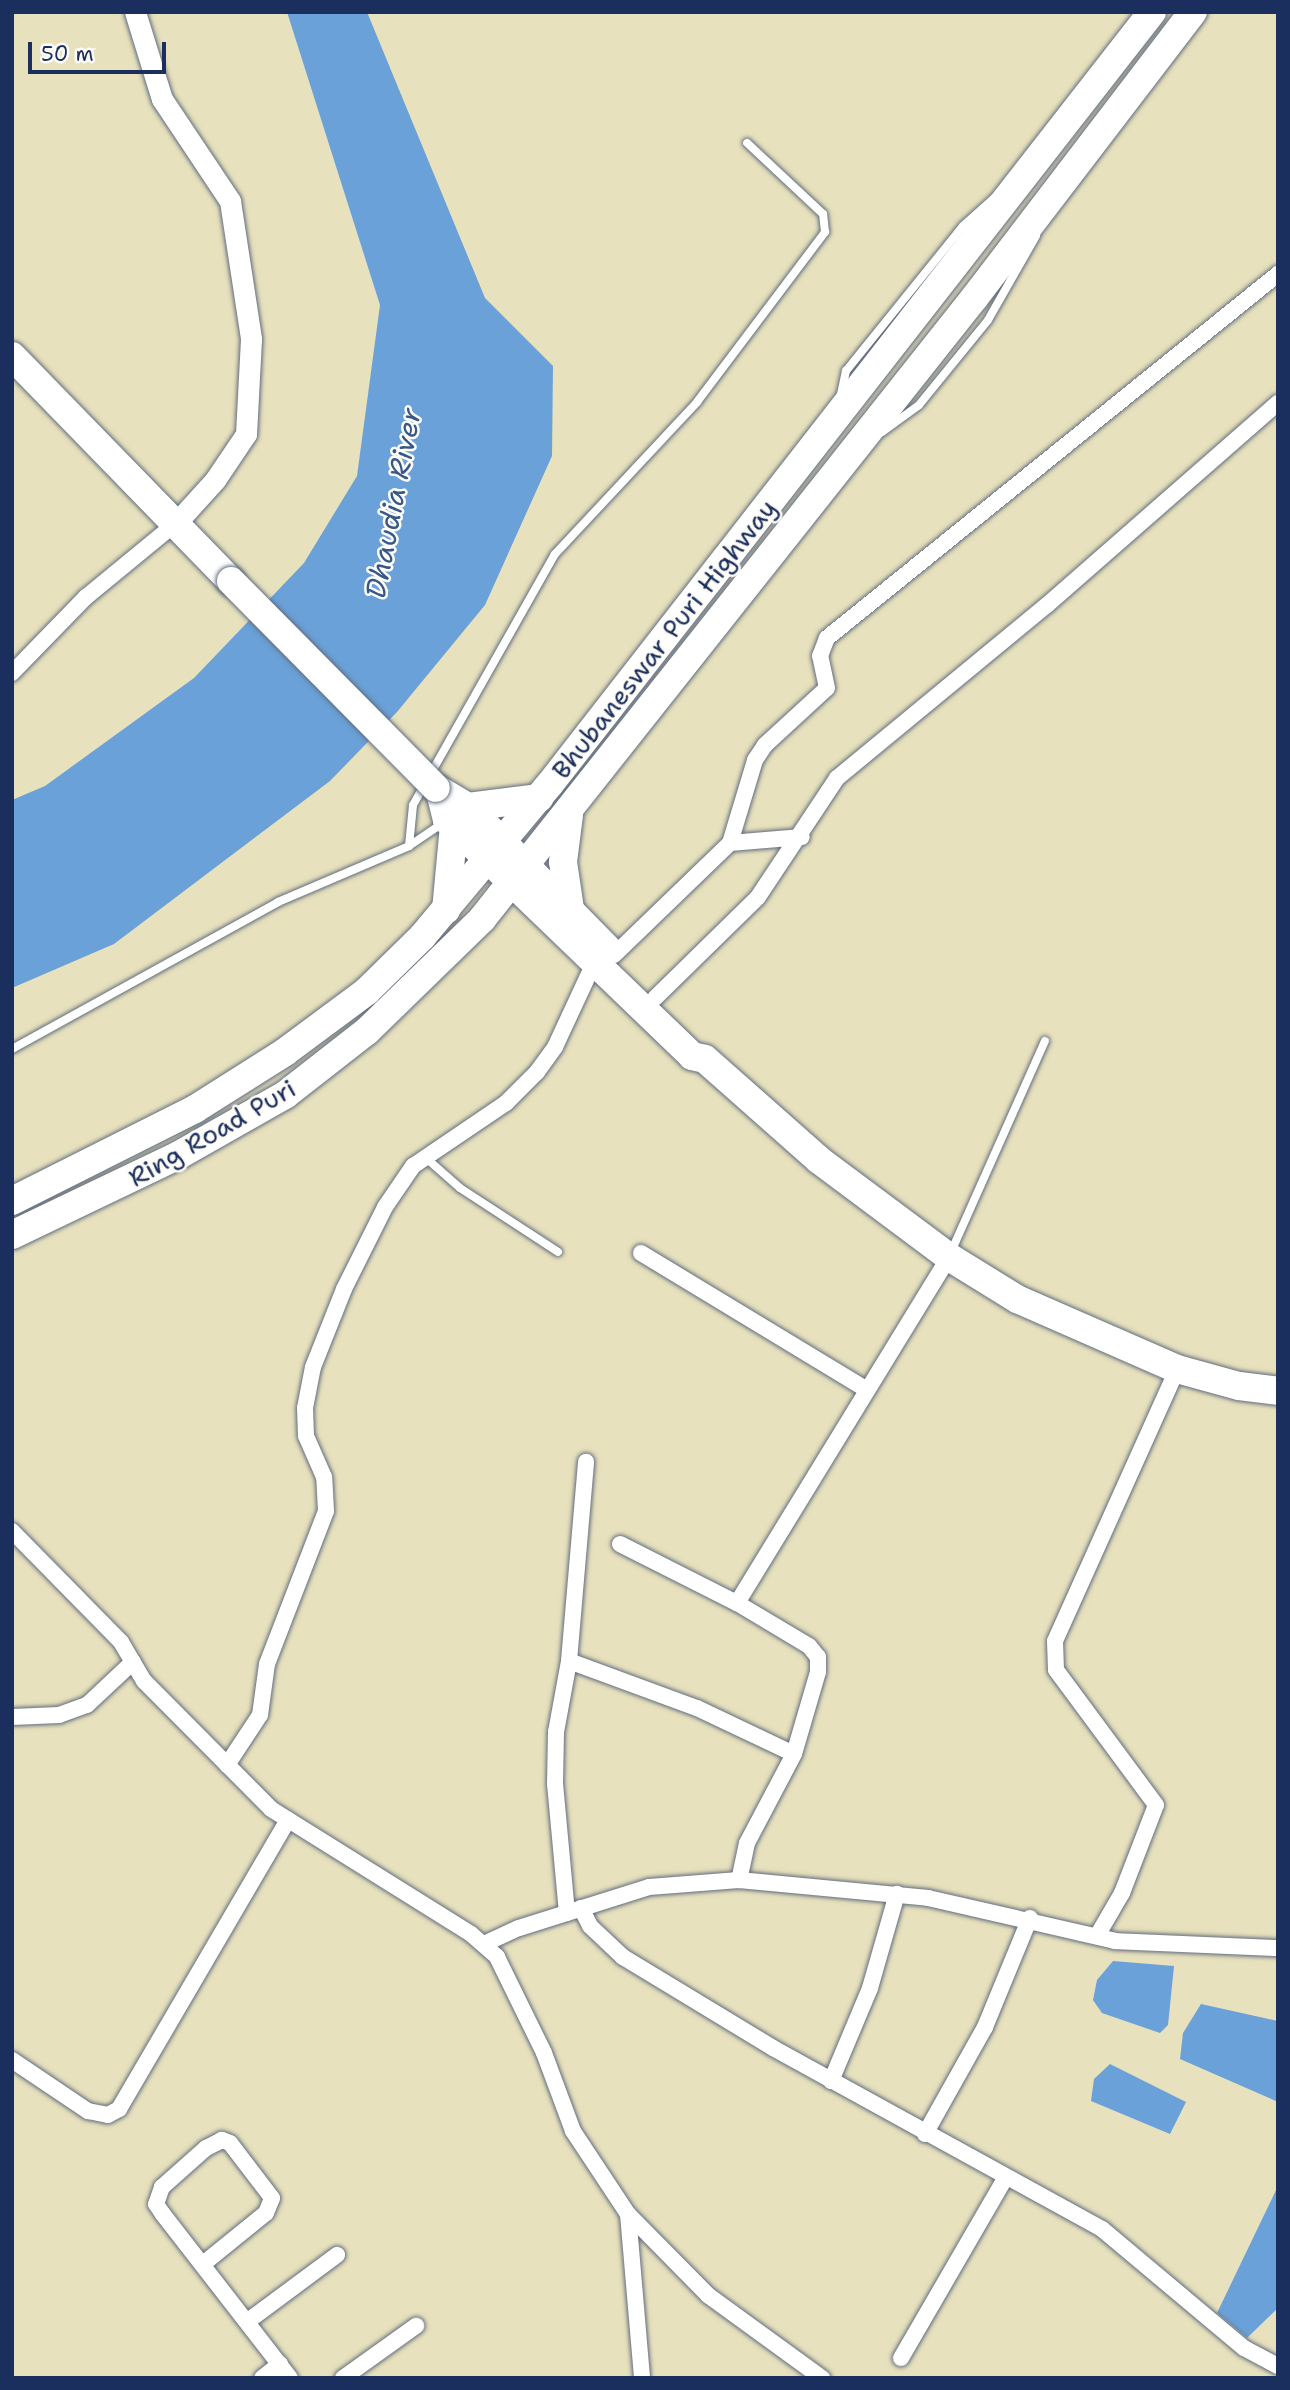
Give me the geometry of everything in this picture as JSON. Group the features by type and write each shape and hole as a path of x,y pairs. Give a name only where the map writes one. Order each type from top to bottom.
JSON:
{"highway":[{"name":"Bhubaneswar Puri Highway","path":"496,852 1152,12"},
{"name":"Bhubaneswar Puri Highway","path":"520,874 569,815 1193,12"},
{"path":"12,356 438,790 456,817 520,874 604,958 692,1056 705,1059 819,1160 949,1257 1017,1299 1177,1368 1239,1386 1278,1391"},
{"path":"456,817 540,798"},
{"path":"561,916 563,862 569,815"},
{"path":"446,910 456,817"},
{"name":"Ring Road Puri","path":"12,1201 195,1109 285,1052 367,991 446,910 496,852"},
{"name":"Ring Road Puri","path":"12,1235 179,1155 285,1095 366,1031 482,919 520,874"},
{"path":"482,919 517,915 561,916"},
{"path":"604,958 655,998 702,1045 705,1059"}],"street":[{"path":"12,673 86,597 176,523 215,480 246,434 251,339 230,201 162,99 135,12"},
{"path":"227,1765 260,1715 267,1664 326,1511 324,1477 306,1436 306,1408 325,1331 384,1207 399,1183 426,1158 506,1103 537,1072 555,1047 604,958 730,844 755,760 765,745 827,688 820,656 827,638 1278,274"},
{"path":"655,998 758,897 802,837 823,794 837,778 1278,403"},
{"path":"730,844 802,837"},
{"path":"640,1253 866,1389"},
{"path":"737,1603 949,1257"},
{"path":"1097,1936 1122,1893 1156,1805 1056,1670 1055,1641 1177,1368"},
{"path":"586,1462 569,1661 555,1754 574,1911 624,1957 831,2081 1102,2229 1244,2348 1278,2366"},
{"path":"12,1531 121,1642 144,1681 271,1809 484,1944 506,1972 544,2053 573,2131 628,2214 709,2296 821,2378"},
{"path":"620,1544 737,1603 809,1646 818,1657 818,1672 794,1754 747,1843 739,1880"},
{"path":"569,1661 697,1707 794,1754"},
{"path":"12,1717 59,1715 87,1705 133,1662"},
{"path":"12,2060 88,2111 108,2115 119,2109 288,1820"},
{"path":"484,1944 649,1887 739,1880 897,1894 1030,1918 1134,1943 1278,1948"},
{"path":"831,2081 870,1988 897,1894"},
{"path":"925,2134 985,2027 1030,1918"},
{"path":"203,2264 266,2213 272,2198 230,2143 222,2140 206,2148 156,2194 162,2213 285,2371 262,2378"},
{"path":"901,2358 1006,2177"},
{"path":"628,2214 642,2378"},
{"path":"248,2321 337,2255"},
{"path":"344,2378 416,2326"}],"lane":[{"path":"409,846 413,805 555,554 697,402 825,232 823,214 747,143"},
{"path":"12,1049 278,902 409,846 456,817"},
{"path":"949,1257 1045,1041"},
{"path":"426,1158 460,1188 558,1252"}],"water":[{"name":"Dhaudia River","path":"287,12 367,12 485,298 553,366 552,456 485,605 397,712 330,781 114,944 12,988 12,800 45,786 194,678 304,563 357,476 380,305"},
{"path":"1113,1961 1174,1966 1168,2025 1160,2033 1102,2013 1093,2000 1097,1980"},
{"path":"1201,2004 1278,2021 1278,2102 1180,2059 1183,2033"},
{"path":"1110,2064 1186,2102 1170,2134 1091,2101 1094,2079"},
{"path":"1278,2186 1278,2308 1247,2338 1217,2313"}]}
